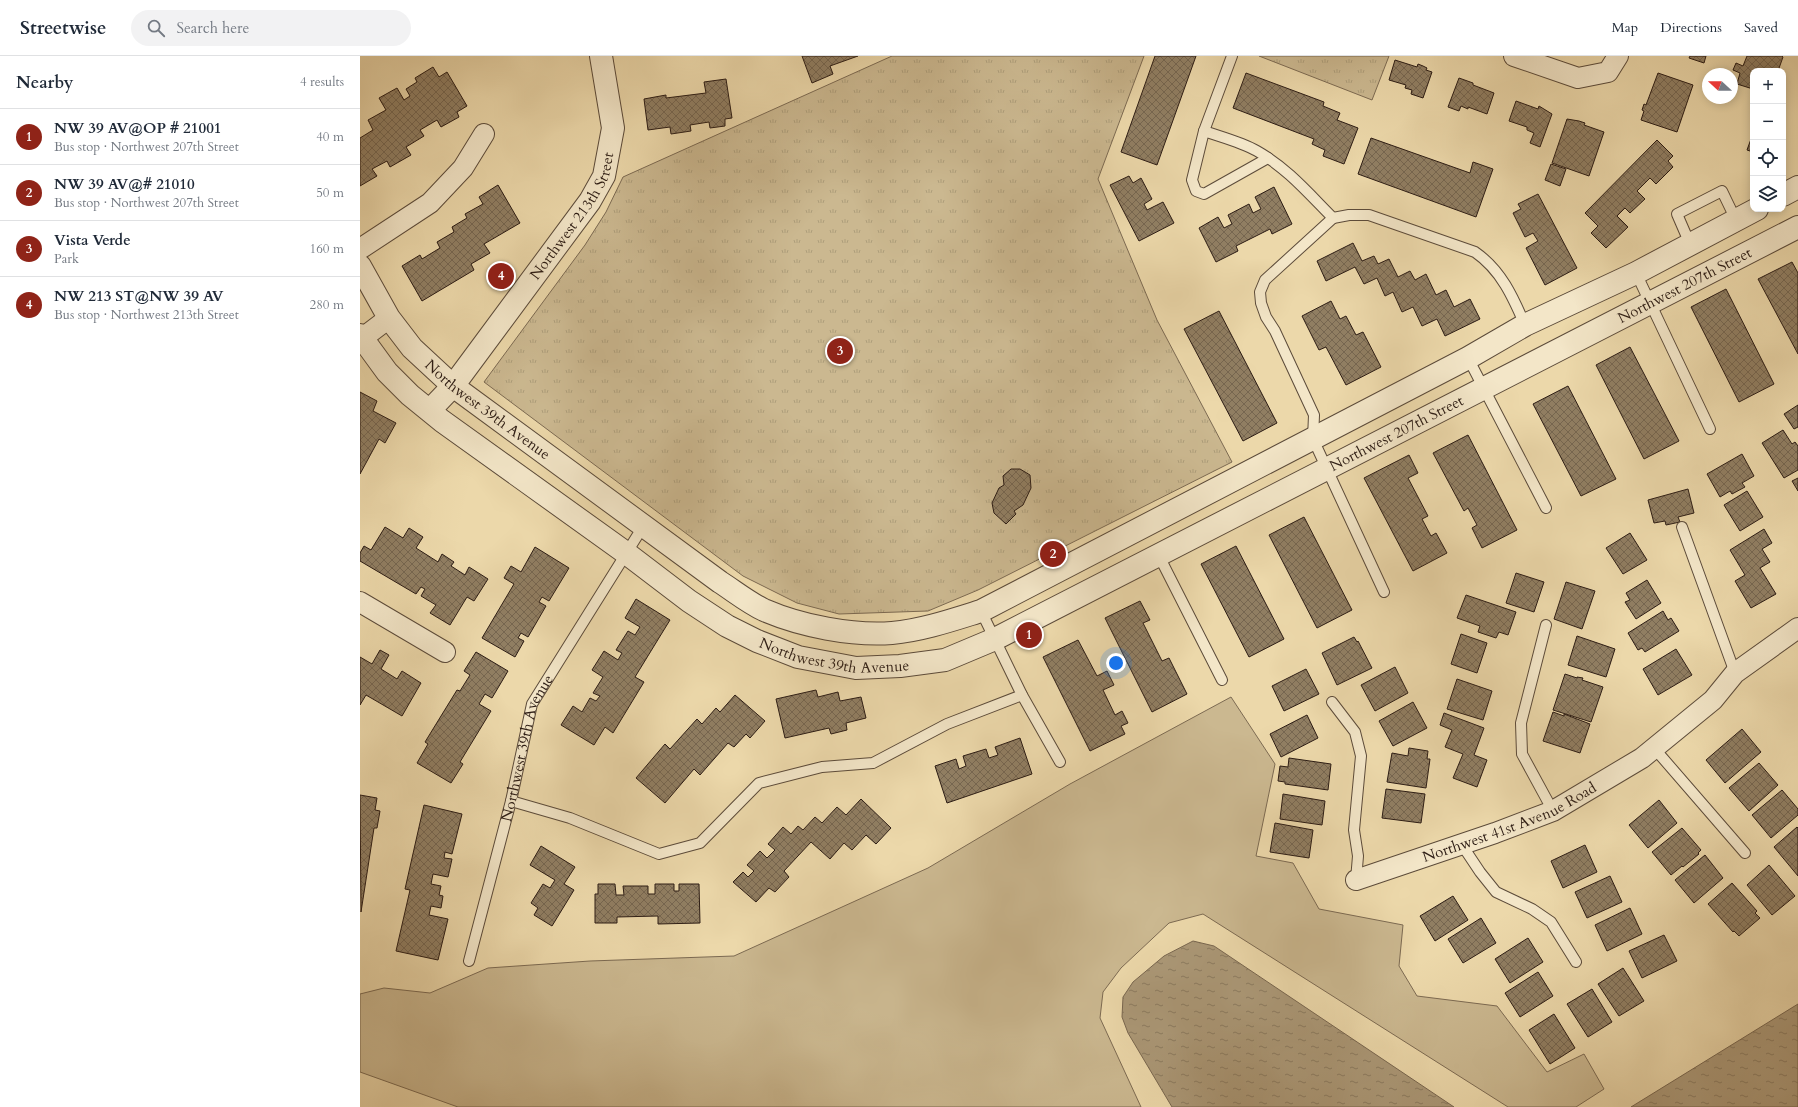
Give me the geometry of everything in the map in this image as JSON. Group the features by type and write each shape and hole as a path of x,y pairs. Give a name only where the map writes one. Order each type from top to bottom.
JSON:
{"street":[{"name":"Northwest 213th Street","path":"430,410 453,386 590,201 604,176 612,128 603,56"},
{"path":"1514,56 1578,78 1613,64"},
{"path":"360,250 430,202 463,168 484,134"},
{"path":"1786,193 1798,187"},
{"path":"981,611 1468,358 1525,325 1636,273 1751,212"},
{"name":"Northwest 207th Street","path":"995,639 1798,227"},
{"name":"Northwest 39th Avenue","path":"360,266 389,318 412,348 453,386 720,582 763,610 810,626 855,632 892,633 928,627 981,611"},
{"path":"361,338 389,318"},
{"name":"Northwest 39th Avenue","path":"361,338 387,372 410,395 689,601 727,626 757,641 798,657 856,668 900,666 945,660 995,639"},
{"path":"360,602 445,652"},
{"name":"Northwest 41st Avenue Road","path":"1356,880 1553,811 1642,758 1713,700 1735,673 1798,628"}],"lane":[{"path":"1232,56 1204,131 1192,180 1196,191 1204,194 1268,158"},
{"path":"1204,131 1255,150 1268,158 1294,179 1333,218"},
{"path":"1690,244 1677,214 1722,191 1736,220"},
{"path":"1384,592 1313,439 1314,415 1275,331 1266,317 1261,303 1260,292 1266,280 1333,218 1349,215 1369,216 1476,252 1485,259 1508,287 1525,325"},
{"path":"1636,273 1710,429"},
{"path":"1468,358 1546,508"},
{"name":"Northwest 39th Avenue","path":"469,961 511,801 532,704 644,525"},
{"path":"1682,527 1735,673"},
{"path":"1159,556 1222,680"},
{"path":"981,611 1022,695 1060,762"},
{"path":"1546,625 1521,723 1522,754 1553,811"},
{"path":"511,801 570,818 659,854 700,843 759,783 822,767 873,763 946,724 1022,695"},
{"name":"Northwest 41st Avenue Road","path":"1332,702 1355,732 1361,756 1354,830 1358,856 1356,880"},
{"path":"1654,748 1745,853"},
{"path":"1462,844 1480,872 1496,892 1532,909 1551,922 1576,962"}],"green space":[{"path":"892,56 1144,56 1098,179 1157,320 1232,462 978,590 928,611 839,614 797,603 743,576 484,382 585,245 606,212 623,177"},
{"path":"1259,56 1389,56 1372,100"},
{"path":"1231,697 1275,764 1256,856 1293,863 1319,909 1403,925 1399,966 1417,996 1497,1006 1547,1072 1584,1054 1604,1089 1576,1107 1508,1107 1203,914 1169,923 1121,968 1103,992 1100,1018 1141,1107 458,1107 360,1072 360,994 384,988 430,993 488,968 590,961 734,956 928,868 1070,784"}],"water":[{"path":"1193,941 1214,946 1454,1107 1172,1107 1128,1033 1122,1017 1123,997 1133,982 1164,956"},
{"path":"1798,1004 1798,1107 1631,1107"}],"building":[{"path":"802,56 858,56 830,66 833,74 812,83"},
{"path":"1155,56 1196,56 1157,165 1121,152"},
{"path":"1690,56 1706,56 1704,63 1689,58"},
{"path":"1747,56 1783,57 1779,68 1750,68 1750,88 1738,84 1740,73 1738,72 1738,68 1734,68 1736,63 1743,66"},
{"path":"1395,60 1417,67 1418,64 1427,68 1426,70 1432,72 1423,98 1411,94 1412,90 1405,88 1406,85 1389,80"},
{"path":"433,67 439,77 447,72 467,106 457,112 459,117 441,127 437,120 420,130 424,136 406,147 411,155 390,167 387,161 372,169 377,176 360,186 360,138 373,130 368,120 386,110 379,98 397,88 404,100 410,96 406,89 417,82 415,78"},
{"path":"1246,73 1324,102 1323,106 1340,113 1337,120 1358,128 1344,164 1323,156 1325,150 1312,144 1314,139 1233,108"},
{"path":"1658,73 1693,85 1677,132 1641,120 1644,111 1642,110 1644,104 1646,105"},
{"path":"1459,78 1494,93 1487,114 1468,107 1468,109 1461,106 1459,111 1448,107"},
{"path":"726,79 732,118 725,119 725,126 710,128 709,122 690,125 691,131 671,134 670,127 648,130 644,99 666,95 666,98 706,93 704,82"},
{"path":"1516,101 1538,109 1539,106 1552,114 1540,147 1530,143 1534,133 1527,130 1527,127 1509,121"},
{"path":"1567,119 1585,123 1584,125 1604,132 1589,176 1552,163"},
{"path":"1371,138 1470,173 1473,162 1493,169 1476,217 1358,174"},
{"path":"1657,140 1673,156 1668,161 1673,167 1656,184 1650,178 1637,191 1645,199 1630,213 1625,208 1617,216 1628,227 1606,248 1591,233 1598,226 1585,213"},
{"path":"1750,142 1750,151 1747,150"},
{"path":"1551,164 1566,169 1560,186 1545,180"},
{"path":"1129,176 1133,183 1141,178 1152,199 1144,204 1147,210 1163,202 1174,223 1139,241 1110,185"},
{"path":"498,185 520,223 484,244 490,253 471,264 474,270 422,301 402,266 420,255 422,259 440,248 437,242 454,232 452,227 467,218 465,214 483,204 479,197"},
{"path":"1274,187 1292,224 1272,234 1270,229 1236,246 1238,251 1216,262 1199,228 1218,217 1224,228 1232,224 1228,215 1249,204 1253,213 1261,209 1255,197"},
{"path":"1538,194 1577,268 1545,285 1526,248 1538,241 1533,233 1525,237 1513,213 1521,209 1518,204"},
{"path":"1353,243 1362,261 1374,256 1378,264 1389,259 1398,277 1410,271 1415,280 1426,274 1436,295 1446,290 1454,307 1470,299 1480,319 1445,336 1437,319 1422,326 1413,307 1402,312 1393,292 1385,296 1377,278 1364,284 1355,267 1326,281 1317,261"},
{"path":"1792,262 1798,273 1798,354 1758,279"},
{"path":"1726,289 1774,384 1739,402 1691,307"},
{"path":"1331,301 1340,319 1346,316 1356,335 1363,332 1381,367 1346,385 1326,347 1319,350 1302,316"},
{"path":"1219,311 1277,423 1243,441 1184,329"},
{"path":"1630,347 1679,441 1644,459 1596,365"},
{"path":"1568,386 1616,479 1581,496 1533,404"},
{"path":"360,392 377,401 373,411 396,423 385,443 379,439 360,474"},
{"path":"1798,405 1798,427 1794,429 1784,414"},
{"path":"1783,430 1792,444 1795,442 1798,446 1798,470 1784,478 1762,443"},
{"path":"1468,435 1517,530 1482,548 1472,528 1477,525 1468,508 1464,511 1433,453"},
{"path":"1742,454 1754,476 1742,483 1745,487 1732,494 1730,491 1720,497 1707,474"},
{"path":"1409,455 1418,473 1408,478 1428,516 1422,519 1431,536 1436,533 1447,553 1413,571 1364,478"},
{"path":"1011,469 1020,469 1030,475 1031,488 1023,505 1014,511 1016,514 1006,524 994,513 992,503 999,488 1004,485 1003,476"},
{"path":"1798,478 1798,491 1792,481"},
{"path":"1688,489 1694,513 1678,517 1680,522 1666,525 1665,521 1654,523 1648,500"},
{"path":"1747,491 1763,517 1740,531 1724,505"},
{"path":"1304,517 1352,610 1317,628 1269,535"},
{"path":"385,527 403,538 409,528 423,537 416,548 438,562 442,554 454,562 451,566 465,575 469,567 488,579 474,601 467,597 450,625 430,613 436,605 421,596 425,589 421,587 416,594 360,561 360,553 364,546 371,550"},
{"path":"1764,529 1772,543 1762,549 1770,562 1760,568 1776,594 1751,608 1735,581 1745,575 1730,550"},
{"path":"1630,533 1647,560 1623,574 1606,548"},
{"path":"1236,546 1284,639 1249,657 1201,564"},
{"path":"535,547 569,568 549,601 542,597 539,602 546,606 528,637 521,633 518,638 524,641 515,657 482,638 514,584 504,578 511,566 521,572"},
{"path":"1516,573 1544,582 1534,612 1506,603"},
{"path":"1647,580 1661,603 1636,619 1625,602 1630,600 1626,593"},
{"path":"1566,582 1595,591 1582,629 1554,619"},
{"path":"1466,595 1516,612 1508,635 1499,632 1496,638 1478,632 1480,626 1457,618"},
{"path":"636,599 670,620 635,677 644,682 613,733 605,727 594,745 561,725 573,706 582,712 590,698 596,701 600,696 593,693 603,677 592,670 604,651 618,660 622,653 616,650 628,631 635,635 640,627 625,618"},
{"path":"1140,601 1150,620 1143,623 1162,661 1169,658 1187,694 1152,712 1105,618"},
{"path":"1663,611 1668,620 1671,618 1679,631 1645,652 1642,648 1638,650 1628,633"},
{"path":"1461,634 1487,643 1477,673 1451,664"},
{"path":"1577,636 1615,649 1606,677 1568,665"},
{"path":"1354,637 1357,642 1358,641 1372,668 1337,685 1322,653"},
{"path":"1078,640 1097,676 1107,671 1114,685 1103,690 1115,715 1122,711 1128,723 1121,726 1125,734 1090,751 1043,657"},
{"path":"1676,649 1692,675 1658,695 1643,669"},
{"path":"380,650 389,655 381,669 397,679 402,671 421,683 402,716 366,695 360,705 360,657 372,664"},
{"path":"476,652 508,671 492,698 485,694 479,704 491,711 460,762 463,764 451,783 417,763 428,744 425,742 457,690 460,691 470,675 464,671"},
{"path":"1395,667 1408,693 1375,711 1361,685"},
{"path":"1306,669 1319,694 1284,711 1272,686"},
{"path":"1565,674 1577,678 1583,678 1582,680 1603,687 1591,722 1553,710"},
{"path":"1457,679 1492,691 1483,720 1447,709"},
{"path":"816,690 818,697 838,692 840,701 861,697 866,718 846,723 847,730 831,734 829,728 785,738 776,699"},
{"path":"735,695 765,721 750,738 746,734 734,747 728,743 700,775 694,769 665,803 636,778 665,744 670,749 697,719 702,724 716,708 720,712"},
{"path":"1413,702 1427,728 1393,746 1379,721"},
{"path":"1553,712 1564,716 1564,714 1590,724 1580,753 1543,741"},
{"path":"1444,713 1484,728 1474,755 1487,760 1477,787 1453,778 1463,754 1445,747 1452,730 1440,725"},
{"path":"1307,715 1318,738 1281,757 1270,734"},
{"path":"1742,729 1761,752 1725,783 1706,760"},
{"path":"1020,738 1032,774 947,803 935,766 956,759 959,769 966,766 963,756 986,749 989,758 998,755 995,747"},
{"path":"1409,748 1428,751 1427,759 1430,759 1426,788 1387,782 1392,753 1408,756"},
{"path":"1289,758 1331,764 1328,790 1285,784 1285,782 1278,781 1280,766 1288,767"},
{"path":"1759,763 1778,785 1749,811 1729,788"},
{"path":"1386,789 1425,794 1421,823 1382,818"},
{"path":"1782,790 1798,809 1798,815 1771,838 1752,815"},
{"path":"1283,794 1325,801 1322,825 1280,819"},
{"path":"360,795 377,798 375,810 380,811 377,828 374,828 361,912"},
{"path":"861,799 891,828 876,844 866,835 852,850 844,843 830,859 811,842 784,871 789,877 775,892 769,888 756,902 733,882 743,872 748,877 754,871 747,865 760,851 767,858 775,850 768,844 783,827 791,834 798,826 803,830 815,817 822,823 837,807 846,815"},
{"path":"1659,800 1677,823 1648,848 1629,825"},
{"path":"424,805 462,814 452,854 445,852 444,858 452,859 448,877 433,874 431,884 441,886 439,895 443,896 441,908 431,906 429,915 448,919 438,960 396,951 410,890 405,889"},
{"path":"1275,823 1313,830 1309,858 1270,852"},
{"path":"1797,827 1798,828 1798,876 1774,847"},
{"path":"1682,828 1701,850 1698,853 1699,854 1671,875 1652,852"},
{"path":"1585,845 1597,872 1563,888 1551,861"},
{"path":"541,846 575,867 564,884 574,890 552,926 534,915 538,908 531,903 543,884 550,888 555,880 530,865"},
{"path":"1705,855 1723,878 1694,903 1675,880"},
{"path":"1769,865 1795,896 1772,915 1747,885"},
{"path":"1610,876 1622,902 1587,918 1575,892"},
{"path":"1732,883 1757,911 1755,913 1760,918 1739,936 1734,931 1733,932 1708,904"},
{"path":"598,884 615,884 616,895 624,895 623,886 648,886 648,894 655,894 655,884 674,884 674,891 679,891 679,884 699,884 700,923 658,924 658,916 617,917 617,923 595,923 595,894 598,894"},
{"path":"1453,896 1468,920 1435,941 1420,916"},
{"path":"1630,908 1642,934 1607,951 1595,925"},
{"path":"1481,918 1496,943 1463,963 1448,939"},
{"path":"1664,935 1677,961 1642,978 1629,951"},
{"path":"1528,938 1543,962 1510,983 1495,959"},
{"path":"1623,968 1644,1001 1619,1016 1598,984"},
{"path":"1538,972 1553,996 1520,1017 1505,993"},
{"path":"1592,989 1612,1022 1588,1037 1567,1004"},
{"path":"1554,1014 1575,1048 1550,1064 1529,1030"}],"place":[{"name":"NW 213 ST@NW 39 AV","path":"501,276"},
{"name":"Vista Verde","path":"840,351"},
{"name":"NW 39 AV@# 21010","path":"1053,554"},
{"name":"NW 39 AV@OP # 21001","path":"1029,635"}]}
